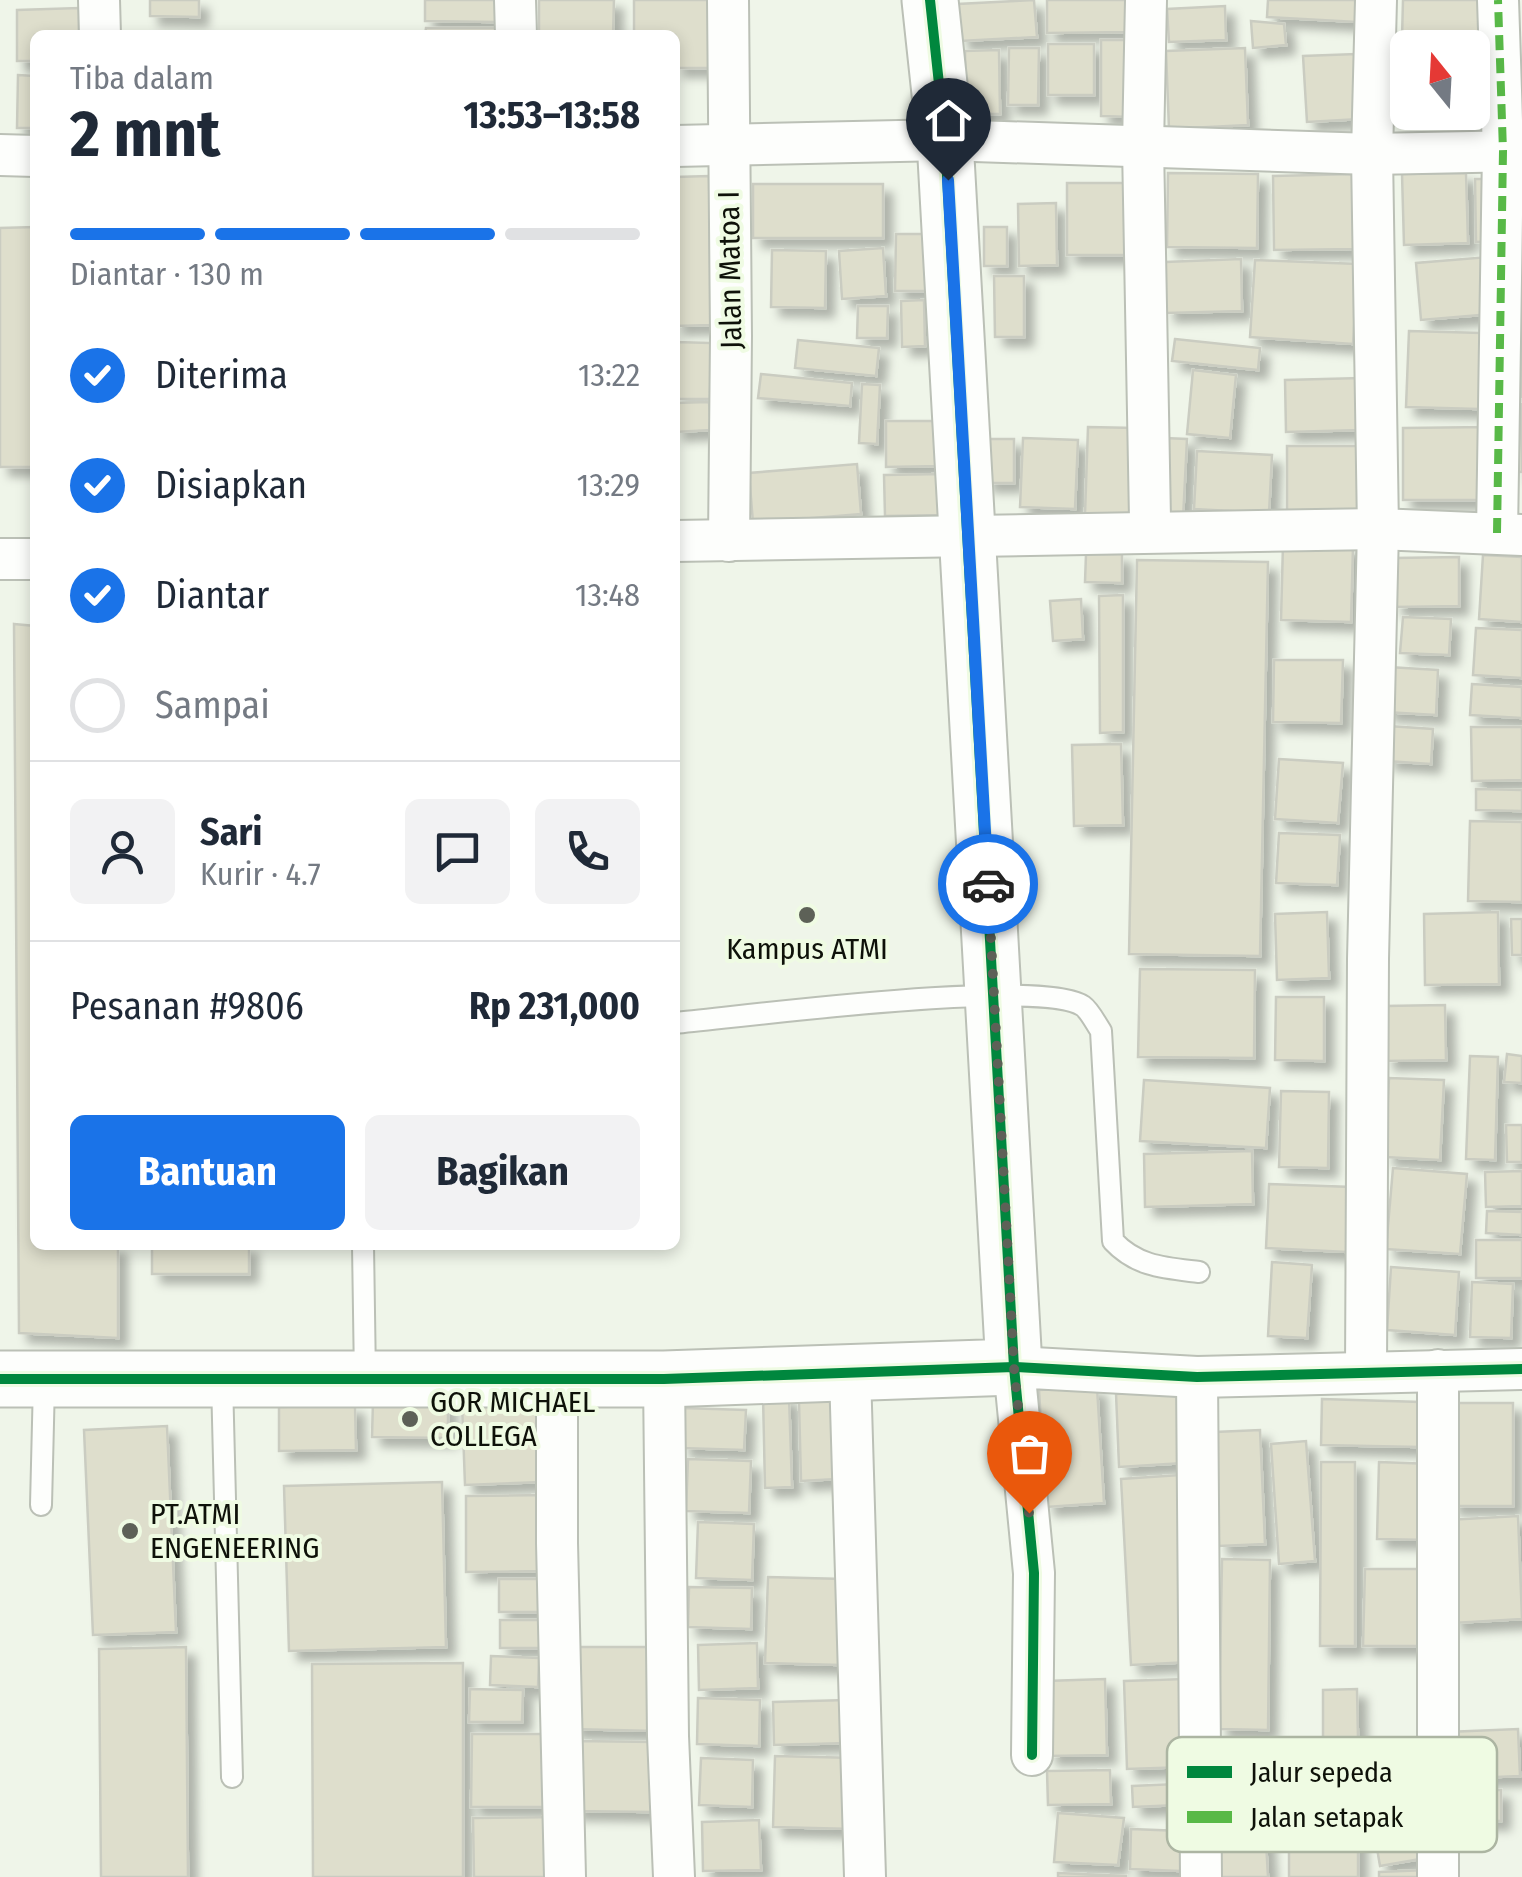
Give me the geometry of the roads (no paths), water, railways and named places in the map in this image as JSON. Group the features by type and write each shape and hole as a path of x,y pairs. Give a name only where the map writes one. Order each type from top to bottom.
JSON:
{"street":[{"path":"99,0 100,30"},
{"path":"515,0 516,30"},
{"name":"Jalan Matoa I","path":"728,0 732,336 728,541"},
{"path":"930,0 946,140 1014,1368 1034,1573 1032,1755"},
{"path":"1146,0 1144,146 1150,519"},
{"path":"1366,1372 1368,959 1378,529 1372,154 1376,0"},
{"path":"680,542 1378,529 1509,534 1512,151 1498,0"},
{"path":"680,146 946,140 1372,154 1512,151"},
{"path":"0,155 30,156"},
{"path":"0,559 30,560"},
{"path":"22,1379 664,1379 1014,1368 1197,1377 1522,1369"},
{"path":"1438,1370 1438,1737"},
{"path":"850,1373 864,1877"},
{"path":"1197,1377 1200,1737"},
{"path":"664,1379 668,1736 674,1877"},
{"path":"557,1380 565,1877"},
{"path":"1201,1852 1201,1877"}],"lane":[{"path":"680,1023 994,995 1052,996 1083,1006 1101,1031 1113,1241 1128,1258 1199,1272"},
{"path":"364,1250 365,1380"},
{"path":"22,1379 41,1505"},
{"path":"222,1380 232,1777"}],"place":[{"name":"Kampus ATMI","path":"807,915"},
{"name":"GOR MICHAEL COLLEGA","path":"410,1419"},
{"name":"PT.ATMI ENGENEERING","path":"130,1531"}]}
